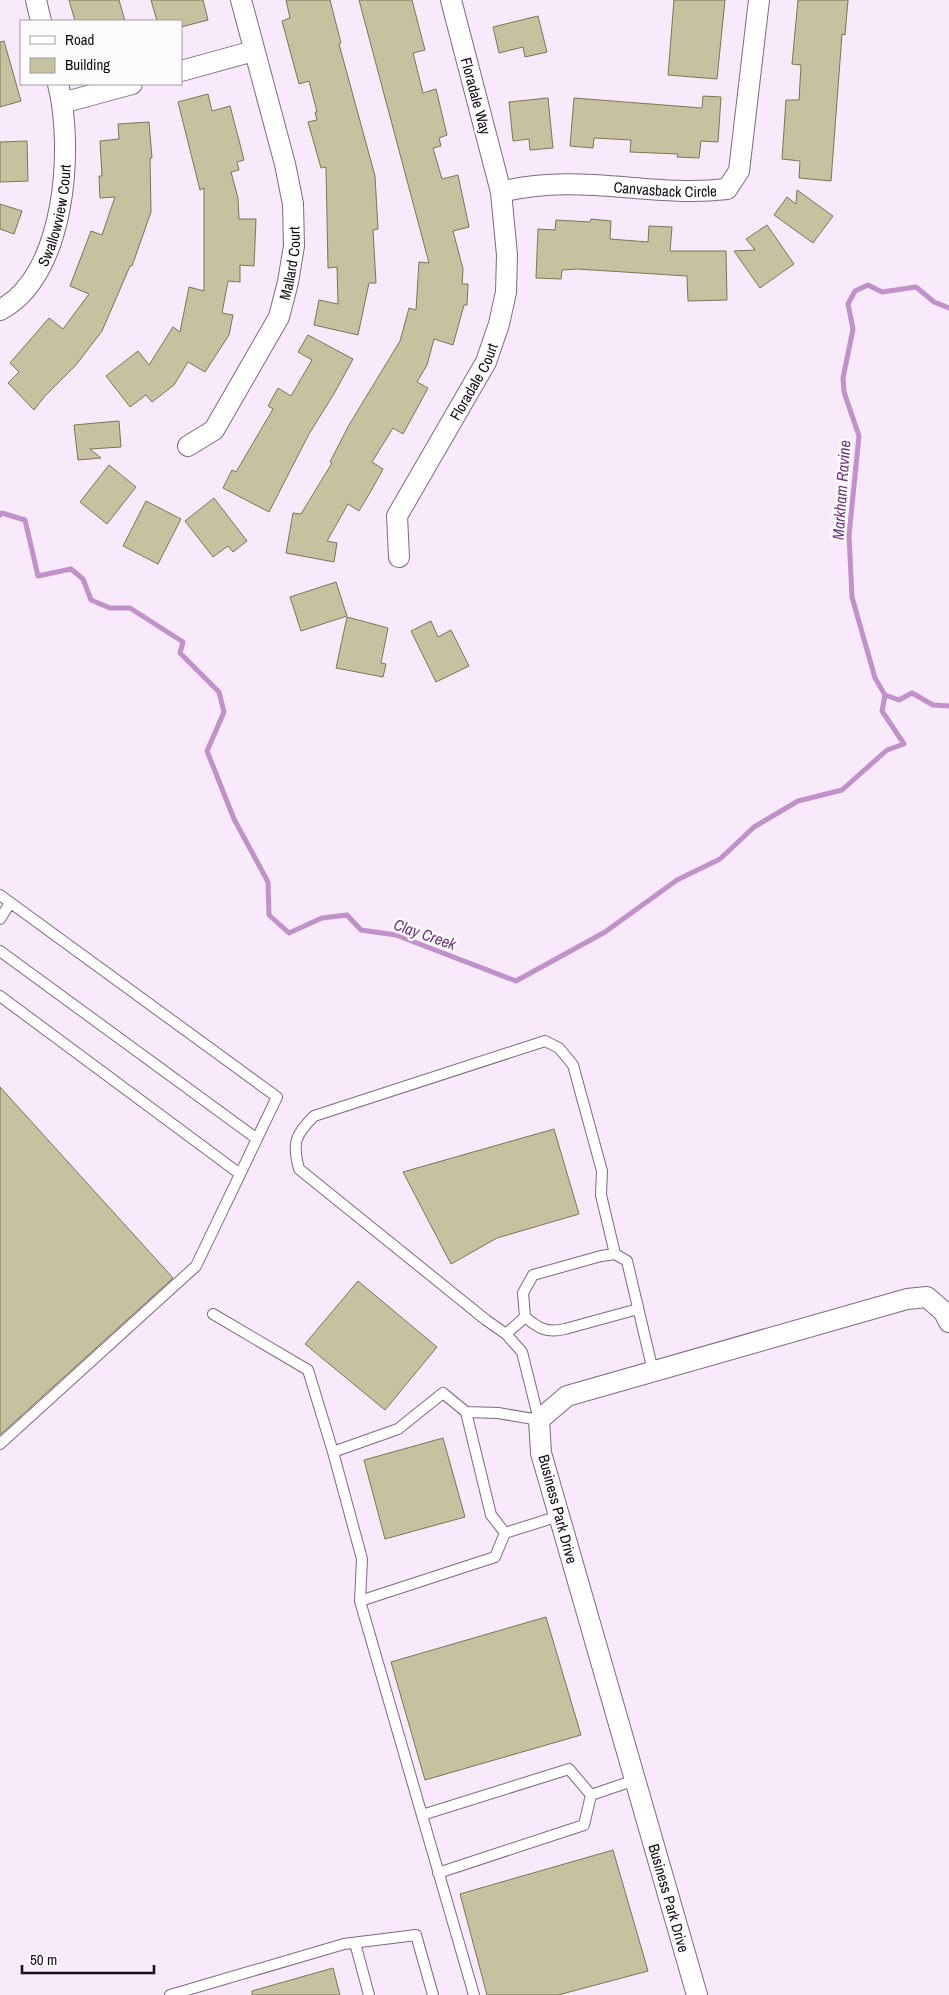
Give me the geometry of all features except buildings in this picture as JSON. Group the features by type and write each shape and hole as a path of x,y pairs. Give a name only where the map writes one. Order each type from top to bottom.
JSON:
{"street":[{"path":"36,0 42,20"},
{"name":"Mallard Court","path":"188,446 214,430 279,317 288,282 294,246 293,204 285,164 240,0"},
{"name":"Floradale Way","path":"451,0 501,192"},
{"name":"Canvasback Circle","path":"501,192 526,186 571,183 702,192 727,189 739,171 759,0"},
{"path":"182,71 254,51"},
{"path":"60,93 124,85"},
{"name":"Swallowview Court","path":"0,310 14,302 35,275 51,242 65,177 66,143 60,93"},
{"name":"Floradale Court","path":"399,557 397,516 486,362 499,324 506,292 507,255 501,192"},
{"path":"539,1420 567,1396 907,1299 927,1297 944,1312 949,1322"},
{"name":"Business Park Drive","path":"539,1420 541,1453 697,1995"}],"lane":[{"path":"0,895 277,1097 196,1266 0,1444"},
{"path":"0,920 10,903"},
{"path":"0,951 257,1139"},
{"path":"0,996 240,1174"},
{"path":"466,1412 498,1413 539,1420 522,1352 506,1334 458,1298 299,1169 294,1149 299,1131 314,1116 545,1041 560,1048 573,1065 602,1171 601,1195 615,1254"},
{"path":"638,1309 554,1331 539,1330 525,1317 523,1292 533,1275 601,1256 615,1254 627,1261 653,1371"},
{"path":"213,1314 308,1370 333,1452 362,1559 360,1601 474,1995"},
{"path":"506,1334 525,1317"},
{"path":"333,1452 398,1430 443,1393 466,1412 491,1515 505,1533"},
{"path":"360,1601 495,1557 505,1533 559,1516"},
{"path":"422,1815 569,1769 591,1795"},
{"path":"591,1795 635,1780"},
{"path":"438,1873 584,1825 591,1795"},
{"path":"170,1995 355,1943 416,1935 433,1995"},
{"path":"355,1943 369,1995"}],"waterway":[{"name":"Markham Ravine","path":"949,308 934,302 916,287 882,292 868,285 855,291 848,304 853,329 843,378 844,392 859,436 849,535 852,597 875,678 885,695 899,700 912,693 933,705 949,706"},
{"name":"Clay Creek","path":"0,515 2,513 25,520 38,576 71,569 83,579 91,600 110,608 130,608 183,642 180,653 219,692 224,712 207,751 234,819 268,882 269,915 289,933 322,918 347,915 361,930 396,935 516,981 605,932 677,880 720,859 754,827 798,801 842,790 887,750 904,744 882,711 885,695"}]}
